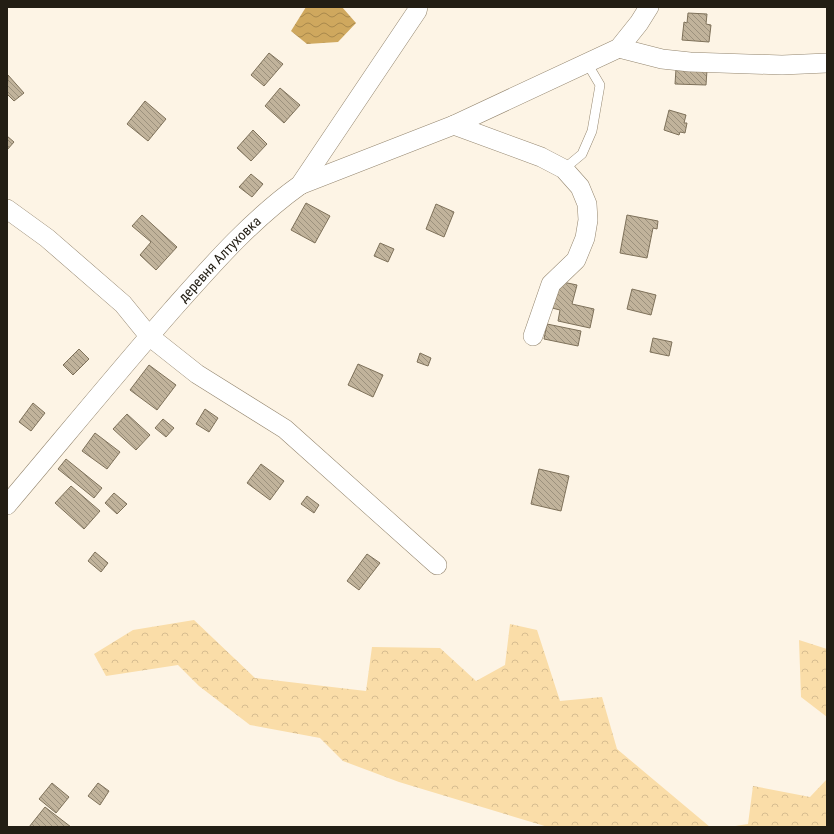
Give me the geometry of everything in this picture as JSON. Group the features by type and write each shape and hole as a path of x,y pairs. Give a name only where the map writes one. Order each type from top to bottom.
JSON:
{"street":[{"name":"деревня Алтуховка","path":"7,505 150,336 230,245 279,200 300,185 417,11 418,7"},
{"path":"300,185 454,125 619,48 639,23 649,7"},
{"path":"619,48 662,59 690,62 782,65 827,63"},
{"path":"454,125 541,157 564,169 580,187 586,204 588,220 585,238 576,260 551,284 533,336"},
{"path":"7,209 47,238 123,304 150,336 197,374 285,428 437,565"}],"lane":[{"path":"564,169 582,154 592,131 600,85 587,63"}],"green space":[{"path":"194,620 255,678 366,691 372,647 440,648 476,681 505,665 510,624 537,630 560,701 602,697 617,749 710,827 548,827 399,782 343,761 320,738 250,725 199,686 178,665 106,676 94,654 133,630"},
{"path":"799,640 827,649 827,717 801,697"},
{"path":"827,779 827,827 729,827 748,824 753,786 810,797"}],"water":[{"path":"306,7 342,7 356,23 338,42 307,44 291,31"}],"building":[{"path":"688,13 707,14 706,24 711,25 709,42 682,40 684,22 687,23"},
{"path":"269,53 283,64 264,86 251,75"},
{"path":"676,69 707,70 706,85 675,84"},
{"path":"8,75 24,93 14,101 7,94"},
{"path":"280,88 300,105 284,123 265,106"},
{"path":"145,101 166,119 148,141 127,124"},
{"path":"669,110 686,115 684,123 687,123 685,133 680,132 679,135 664,130"},
{"path":"253,130 267,144 251,161 237,148"},
{"path":"7,136 14,142 7,150"},
{"path":"251,174 263,184 252,197 239,187"},
{"path":"306,203 330,216 315,243 291,230"},
{"path":"436,204 454,212 444,237 426,229"},
{"path":"142,215 177,247 156,270 140,255 151,242 132,226"},
{"path":"627,215 658,221 657,229 653,228 647,258 620,253"},
{"path":"380,243 394,249 388,262 374,256"},
{"path":"558,281 577,285 572,304 594,309 590,328 558,321 560,310 552,308"},
{"path":"632,289 656,295 651,315 627,309"},
{"path":"547,324 581,331 578,346 544,339"},
{"path":"653,338 672,342 669,356 650,352"},
{"path":"79,349 89,359 73,375 63,365"},
{"path":"420,353 431,358 428,366 417,362"},
{"path":"358,364 383,375 373,397 348,385"},
{"path":"149,365 176,385 157,410 130,390"},
{"path":"33,403 45,413 31,431 19,422"},
{"path":"205,409 218,418 209,432 196,424"},
{"path":"127,414 150,435 136,450 113,429"},
{"path":"163,419 174,428 166,437 155,428"},
{"path":"95,433 120,452 107,469 82,451"},
{"path":"66,459 102,488 94,498 58,469"},
{"path":"261,464 284,481 270,500 247,483"},
{"path":"539,469 569,476 561,511 531,504"},
{"path":"71,486 100,511 84,529 55,503"},
{"path":"114,493 127,504 117,514 105,503"},
{"path":"307,496 319,505 314,513 301,504"},
{"path":"95,552 108,563 101,572 88,561"},
{"path":"367,554 380,563 359,590 347,581"},
{"path":"52,783 69,797 56,813 39,799"},
{"path":"98,783 109,791 100,805 88,796"},
{"path":"45,807 71,827 29,827"}]}
